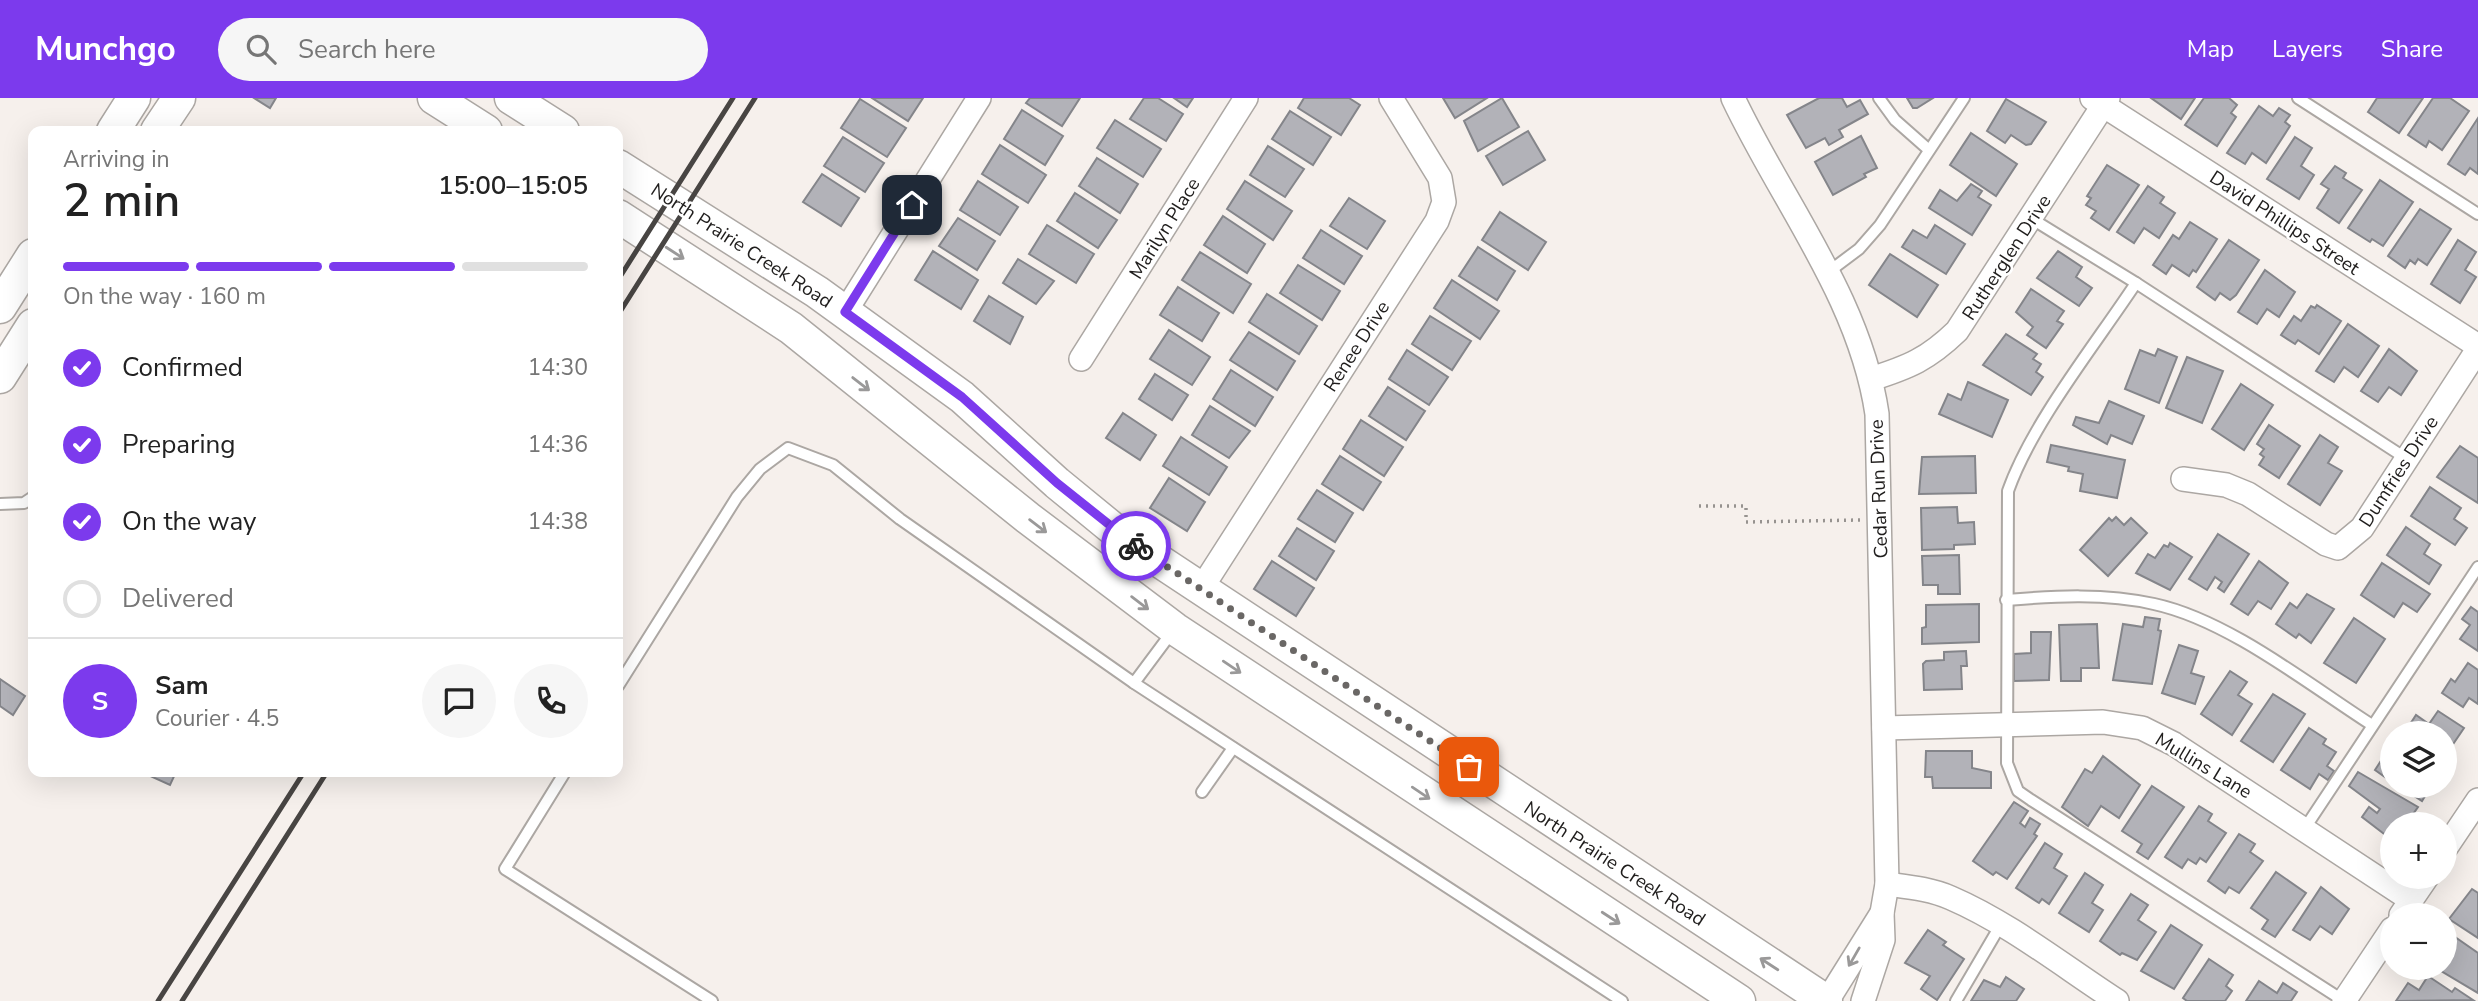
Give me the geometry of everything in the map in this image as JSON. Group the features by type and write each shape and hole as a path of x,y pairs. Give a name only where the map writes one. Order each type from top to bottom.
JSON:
{"main road":[{"path":"116,126 134,98"},
{"path":"165,126 179,98"},
{"path":"434,98 478,126"},
{"path":"516,112 551,126"},
{"name":"North Prairie Creek Road","path":"623,169 845,312 962,397 1057,483 1123,537 1826,1001"},
{"path":"623,219 791,328 1028,518 1175,629 1739,1001"},
{"path":"0,307 28,263"},
{"path":"0,377 28,333"},
{"path":"1175,629 1200,589"},
{"path":"1511,852 1538,812"}],"street":[{"path":"845,312 979,98"},
{"name":"Marilyn Place","path":"1081,359 1246,98"},
{"name":"Renee Drive","path":"1200,589 1437,221 1444,202 1440,178 1391,98"},
{"name":"Cedar Run Drive","path":"1733,98 1856,332 1871,379 1877,414 1888,884 1882,914"},
{"name":"Rutherglen Drive","path":"1871,379 1913,366 1934,353 1957,331 2032,219 2101,100"},
{"name":"David Phillips Street","path":"2101,100 2478,347"},
{"name":"Dumfries Drive","path":"2183,479 2226,485 2248,494 2326,544 2338,548 2362,528 2478,347"},
{"name":"Mullins Lane","path":"1884,728 2103,722 2141,728 2174,744 2305,828 2401,903"},
{"path":"2457,831 2478,800"},
{"path":"1888,884 1917,888 1949,897 2000,926 2117,1001"},
{"path":"1826,1001 1882,914"},
{"path":"1863,1001 1883,940 1882,914"},
{"path":"2344,1001 2380,947"}],"lane":[{"path":"1879,98 1895,120 1929,150"},
{"path":"1827,273 1859,249 1880,225 1964,98"},
{"path":"2298,98 2478,214"},
{"path":"2032,219 2136,283 2406,459"},
{"path":"2136,283 2016,468 2008,491 2005,512 2007,763 2018,791 2344,1001"},
{"path":"623,678 737,497 760,469 788,448 833,465 900,519 1134,683 1622,1001"},
{"path":"0,505 28,500"},
{"path":"2305,828 2478,566"},
{"path":"2006,600 2098,596 2154,604 2200,619 2372,725"},
{"path":"1134,683 1175,629"},
{"path":"1202,792 1233,748"},
{"path":"562,777 505,869 712,1001"},
{"path":"1956,1001 2000,926"}],"path":[{"path":"1699,506 1746,506 1746,522 1842,520"}],"building":[{"path":"254,98 276,98 270,108"},
{"path":"872,98 923,98 908,121"},
{"path":"1030,98 1080,98 1062,126 1026,103"},
{"path":"1144,98 1158,98 1183,114 1166,141 1130,119"},
{"path":"1174,98 1193,98 1187,107"},
{"path":"1304,98 1349,98 1360,105 1341,135 1298,108"},
{"path":"1443,98 1487,98 1455,118"},
{"path":"1502,98 1519,127 1478,151 1464,121"},
{"path":"1819,98 1842,98 1847,107 1860,100 1868,114 1839,130 1843,137 1829,145 1825,138 1806,148 1787,115"},
{"path":"1907,98 1933,98 1913,108"},
{"path":"2151,98 2195,98 2181,119"},
{"path":"2204,98 2229,98 2237,105 2231,113 2236,117 2217,146 2185,125"},
{"path":"2377,98 2423,98 2399,133 2368,112"},
{"path":"2433,98 2450,98 2469,111 2442,150 2429,141 2426,147 2408,135"},
{"path":"860,99 906,128 887,157 841,128"},
{"path":"2006,99 2046,122 2031,144 2026,145 2011,135 2005,143 1987,131"},
{"path":"2259,106 2273,116 2279,108 2290,115 2285,122 2290,126 2266,163 2252,153 2245,164 2227,153"},
{"path":"1022,110 1063,136 1045,165 1004,139"},
{"path":"1290,111 1331,137 1313,165 1272,139"},
{"path":"2478,118 2478,174 2470,168 2465,175 2448,164"},
{"path":"1115,120 1161,149 1143,177 1097,148"},
{"path":"1528,131 1545,160 1503,185 1486,156"},
{"path":"1971,133 2017,164 1996,196 1950,165"},
{"path":"1861,136 1877,168 1833,195 1815,162"},
{"path":"843,137 884,163 865,192 824,166"},
{"path":"2295,137 2312,148 2301,166 2314,175 2299,199 2267,179"},
{"path":"1000,145 1046,175 1028,203 982,174"},
{"path":"1268,146 1304,169 1285,197 1250,175"},
{"path":"1097,158 1138,184 1120,213 1079,186"},
{"path":"2107,165 2139,185 2109,230 2091,218 2096,211 2086,205 2091,198 2087,196"},
{"path":"2335,166 2346,173 2343,178 2362,190 2339,223 2317,208 2329,189 2321,184"},
{"path":"822,174 859,198 841,226 803,202"},
{"path":"2380,180 2413,202 2383,246 2372,239 2370,242 2348,228"},
{"path":"978,181 1018,207 1000,235 960,210"},
{"path":"1245,181 1292,211 1273,240 1227,209"},
{"path":"1971,184 1982,191 1978,197 1991,205 1972,235 1929,208 1940,190 1957,201"},
{"path":"2148,186 2164,197 2160,203 2175,213 2159,238 2144,228 2134,243 2117,232"},
{"path":"1075,193 1117,220 1098,248 1057,221"},
{"path":"1349,198 1385,221 1367,249 1330,226"},
{"path":"2420,209 2451,229 2427,265 2418,259 2415,264 2410,260 2405,268 2388,256"},
{"path":"1500,212 1546,242 1528,270 1482,240"},
{"path":"1223,216 1265,244 1247,273 1204,245"},
{"path":"958,218 995,241 977,270 939,246"},
{"path":"2190,222 2217,239 2196,272 2193,270 2189,276 2172,265 2166,274 2153,265 2173,235 2179,239"},
{"path":"1047,225 1094,254 1076,283 1029,254"},
{"path":"1935,225 1965,244 1946,274 1902,247 1913,230 1927,238"},
{"path":"1321,230 1362,256 1344,284 1303,258"},
{"path":"2229,240 2259,260 2236,295 2230,300 2220,293 2215,300 2197,287"},
{"path":"2458,240 2476,252 2465,270 2476,277 2460,303 2431,284"},
{"path":"1478,247 1515,271 1497,300 1459,276"},
{"path":"933,251 978,280 961,309 915,280"},
{"path":"2058,251 2082,267 2076,277 2092,288 2079,306 2037,278"},
{"path":"1200,252 1251,284 1233,313 1182,280"},
{"path":"1890,254 1938,285 1917,317 1869,285"},
{"path":"1018,259 1054,281 1036,304 1003,283"},
{"path":"1298,265 1340,291 1322,320 1280,293"},
{"path":"2265,270 2295,292 2279,317 2267,309 2257,324 2238,312"},
{"path":"1452,280 1499,311 1480,339 1434,308"},
{"path":"1178,287 1219,313 1202,341 1160,315"},
{"path":"2031,289 2064,311 2057,321 2063,324 2046,348 2027,335 2033,327 2016,312"},
{"path":"1267,294 1317,326 1299,354 1249,322"},
{"path":"989,296 1023,317 1010,344 974,321"},
{"path":"2317,305 2341,321 2319,354 2298,340 2295,344 2281,335 2294,316 2301,321 2311,306 2315,308"},
{"path":"1430,316 1471,341 1452,370 1412,344"},
{"path":"2348,324 2379,346 2358,377 2344,367 2334,382 2316,371"},
{"path":"1169,330 1210,357 1192,385 1150,359"},
{"path":"1249,332 1295,361 1277,390 1230,360"},
{"path":"2006,334 2037,354 2033,359 2041,364 2036,372 2043,377 2031,395 1983,365"},
{"path":"2158,349 2177,357 2159,403 2125,389 2140,350 2155,356"},
{"path":"2389,349 2417,371 2401,395 2389,387 2378,402 2361,391"},
{"path":"1407,350 1448,377 1429,405 1389,379"},
{"path":"2187,357 2223,371 2202,423 2166,408"},
{"path":"1231,370 1273,397 1255,426 1213,399"},
{"path":"1155,374 1188,395 1172,420 1139,399"},
{"path":"1968,382 2008,400 1992,437 1939,414 1948,394 1961,400"},
{"path":"2241,384 2273,405 2244,450 2212,429"},
{"path":"1388,387 1425,411 1406,440 1369,416"},
{"path":"2109,401 2144,416 2132,444 2111,435 2107,444 2073,425 2076,417 2099,423"},
{"path":"1210,406 1250,431 1229,458 1192,435"},
{"path":"1123,413 1156,435 1140,460 1106,438"},
{"path":"1361,420 1403,447 1384,476 1343,449"},
{"path":"2269,425 2300,446 2279,478 2259,465 2264,457 2260,454 2264,449 2257,444"},
{"path":"2320,435 2338,447 2328,463 2342,471 2320,505 2288,484"},
{"path":"1181,437 1227,467 1209,495 1163,466"},
{"path":"2051,445 2125,460 2117,498 2080,491 2083,474 2068,471 2069,467 2047,462"},
{"path":"2460,446 2478,458 2478,503 2437,477"},
{"path":"1340,456 1381,482 1363,510 1322,484"},
{"path":"1975,456 1976,493 1919,494 1922,457"},
{"path":"1169,478 1205,502 1187,531 1150,508"},
{"path":"2430,487 2461,508 2454,519 2467,528 2455,545 2411,516"},
{"path":"1317,490 1353,513 1335,542 1298,519"},
{"path":"1957,507 1958,523 1974,522 1975,544 1954,545 1954,549 1922,550 1921,508"},
{"path":"2116,517 2124,525 2131,518 2147,533 2108,576 2080,550 2109,518 2112,521"},
{"path":"2406,527 2430,544 2424,554 2441,565 2429,584 2387,555"},
{"path":"1297,528 1334,551 1316,580 1279,556"},
{"path":"2218,534 2249,554 2224,592 2218,588 2222,582 2215,577 2207,590 2189,579"},
{"path":"2170,543 2192,557 2170,590 2136,573 2148,554 2155,558 2164,545 2168,547"},
{"path":"1959,555 1960,594 1938,594 1938,585 1923,585 1922,556"},
{"path":"1272,561 1314,588 1296,616 1254,589"},
{"path":"2259,561 2288,583 2271,609 2258,601 2248,615 2231,604"},
{"path":"2382,563 2430,594 2417,612 2403,603 2394,617 2361,595"},
{"path":"2307,594 2334,609 2311,643 2299,634 2296,638 2276,624 2290,603 2297,608"},
{"path":"1979,604 1979,642 1922,644 1922,628 1926,627 1926,605"},
{"path":"2471,607 2478,612 2478,651 2460,639 2470,625 2462,619"},
{"path":"2145,617 2160,619 2158,630 2161,631 2152,684 2113,680 2123,624 2143,627"},
{"path":"2354,618 2385,639 2356,683 2324,663"},
{"path":"2097,624 2099,668 2081,668 2081,681 2061,681 2059,625"},
{"path":"2031,632 2051,632 2049,680 2014,681 2014,654 2031,653"},
{"path":"2179,645 2198,651 2191,673 2204,677 2195,704 2162,693"},
{"path":"1966,651 1967,666 1961,666 1962,689 1924,690 1923,664 1926,661 1944,660 1944,652"},
{"path":"2468,663 2478,670 2478,704 2469,698 2463,707 2442,693 2451,679 2455,682"},
{"path":"2230,671 2247,682 2238,695 2252,704 2232,735 2201,714"},
{"path":"0,679 25,696 13,715 0,706"},
{"path":"2273,694 2305,714 2273,762 2241,741"},
{"path":"2438,711 2453,721 2431,721"},
{"path":"2416,715 2425,721 2412,721"},
{"path":"2457,723 2464,728 2457,738"},
{"path":"2309,728 2326,739 2323,744 2336,752 2327,766 2334,771 2328,780 2319,774 2310,789 2281,770"},
{"path":"1926,751 1972,751 1972,768 1991,772 1991,788 1933,788 1932,777 1925,777"},
{"path":"2103,756 2140,785 2119,818 2101,806 2088,826 2062,807 2085,769 2092,773"},
{"path":"2358,772 2380,785 2380,798 2403,798 2418,807 2414,812 2380,812 2380,831 2362,817 2369,807 2377,813 2380,809 2349,786"},
{"path":"152,777 174,777 170,785"},
{"path":"2152,786 2184,807 2148,859 2137,852 2142,844 2122,831"},
{"path":"2014,802 2028,811 2020,823 2025,827 2030,818 2040,824 2034,834 2037,836 2007,879 1996,872 1993,875 1973,861"},
{"path":"2199,806 2212,814 2208,821 2226,833 2206,862 2200,858 2196,864 2188,859 2182,868 2165,857"},
{"path":"2239,834 2255,844 2250,852 2263,861 2239,893 2229,887 2225,893 2208,881"},
{"path":"2045,843 2062,854 2054,868 2067,876 2049,904 2042,899 2039,903 2016,888"},
{"path":"2276,872 2306,893 2275,937 2262,929 2268,920 2251,908"},
{"path":"2085,873 2103,885 2092,903 2103,910 2089,932 2059,913"},
{"path":"2321,887 2349,909 2332,934 2320,926 2310,940 2293,930"},
{"path":"2472,889 2478,893 2478,938 2457,924 2457,909"},
{"path":"2131,894 2148,905 2138,920 2156,932 2137,960 2122,953 2120,955 2100,941"},
{"path":"2171,925 2202,945 2174,989 2141,971"},
{"path":"1928,930 1946,942 1943,945 1964,959 1937,1000 1921,989 1930,976 1905,963"},
{"path":"2457,938 2478,953 2478,993 2456,980"},
{"path":"2209,959 2233,975 2226,986 2232,991 2225,1001 2187,1001 2183,998"},
{"path":"2006,977 2024,989 2016,1001 1971,1001 1984,980 2000,987"},
{"path":"2425,980 2434,980 2452,992 2455,988 2473,1000 2396,1001 2408,983 2419,990"},
{"path":"2259,981 2277,993 2283,983 2297,992 2291,1001 2246,1001"}],"railway":[{"path":"623,272 733,98"},
{"path":"623,307 755,98"},
{"path":"158,1001 301,777"},
{"path":"182,1001 324,777"}],"way so far":[{"path":"1136,546 1469,767"}],"route":[{"path":"912,205 845,312 962,397 1057,483 1136,546"}]}
